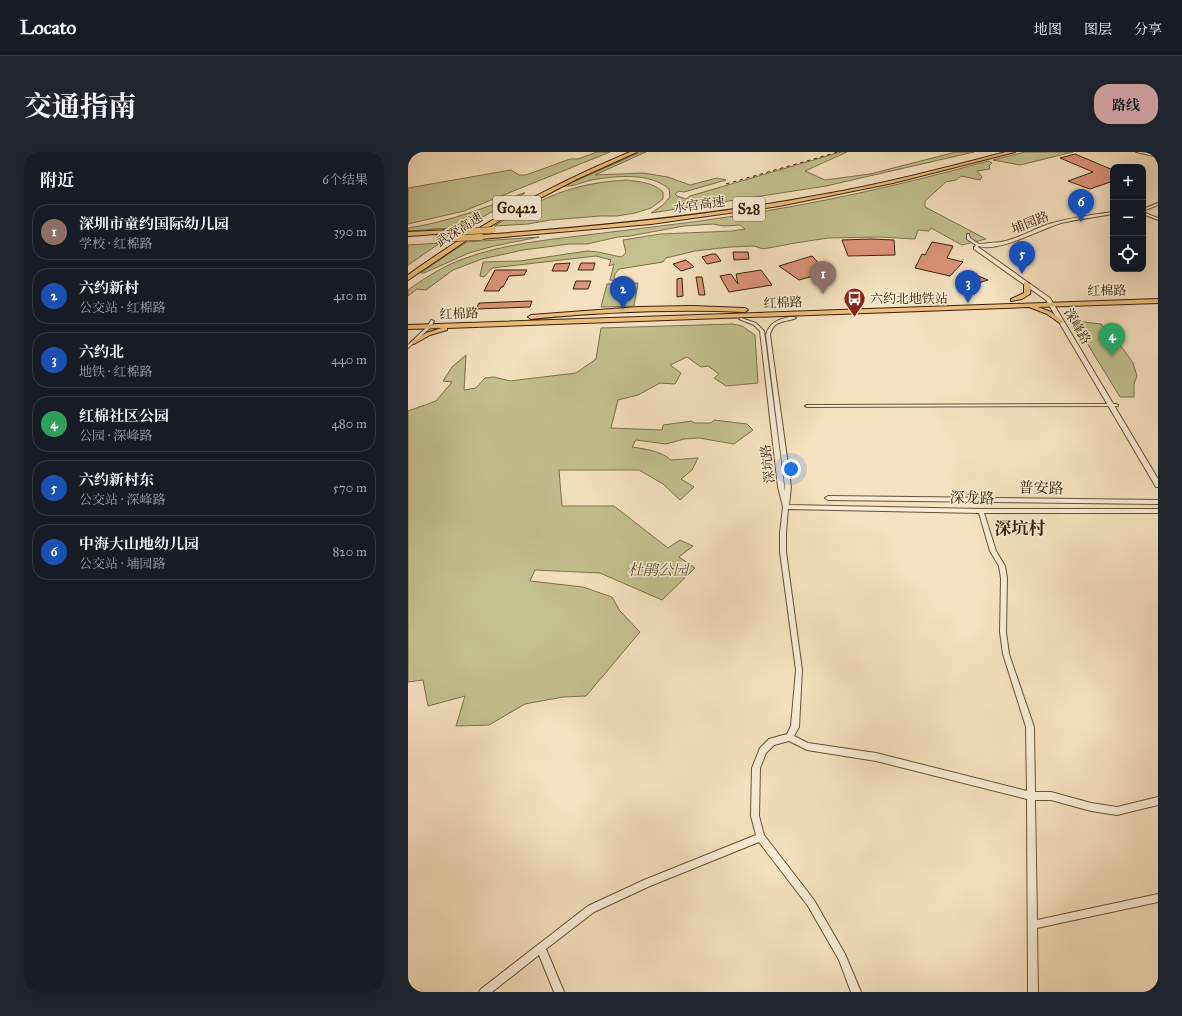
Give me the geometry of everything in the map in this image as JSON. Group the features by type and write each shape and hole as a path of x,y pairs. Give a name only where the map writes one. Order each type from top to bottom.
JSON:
{"highway":[{"name":"武深高速","path":"408,270 470,229 526,196 570,174 623,152"},
{"name":"武深高速","path":"408,278 452,247 528,202 589,171 634,152"},
{"name":"水官高速","path":"408,234 493,230 599,222 737,205 848,186 990,152"},
{"name":"水官高速","path":"408,241 481,237 615,226 782,203 885,183 1012,152"}],"main road":[{"path":"1012,303 1027,294 1028,287 1026,283"},
{"name":"红棉路","path":"408,322 465,325 927,309 1012,303 1158,296"},
{"name":"红棉路","path":"1051,301 1158,301"},
{"path":"1012,303 1041,310 1055,316 1061,322"},
{"name":"红棉路","path":"408,327 590,311 699,308 746,310 1012,303"},
{"path":"547,322 611,324 794,318 877,315 927,309"},
{"path":"408,331 411,335 410,342 435,332 465,325"}],"street":[{"path":"1137,152 1158,155"},
{"path":"1146,152 1158,155"},
{"path":"1146,208 1158,202"},
{"path":"1146,212 1158,219"},
{"name":"埔园路","path":"977,247 1004,243 1058,223 1110,214"},
{"name":"埔园路","path":"990,254 995,247 1015,242 1050,228 1110,215"},
{"name":"深峰路","path":"968,235 968,238 977,247 1051,301 1061,322 1158,475"},
{"name":"深峰路","path":"977,247 990,254 1051,301 1113,405 1158,485"},
{"name":"深坑路","path":"786,507 788,486 768,335 775,323 794,318"},
{"name":"深坑路","path":"741,319 755,324 762,331 781,487 786,507"},
{"path":"408,347 410,342 429,324"},
{"path":"807,406 1113,405"},
{"name":"普安路","path":"828,498 1158,502"},
{"path":"786,507 782,533 783,552 799,670 795,727 789,737 772,742 763,751 756,768 755,816 761,837 811,903 842,957 856,992"},
{"name":"深龙路","path":"786,507 981,511 1158,511"},
{"path":"981,511 993,551 1002,566 1004,578 1003,632 1006,654 1030,727 1033,992"},
{"path":"789,737 807,746 825,747 876,757 1031,796 1051,796 1091,807 1117,811 1158,801"},
{"path":"484,992 591,909 647,883 761,837"},
{"path":"1032,925 1158,898"},
{"path":"541,948 559,992"}],"green space":[{"path":"597,152 610,152 464,211 408,224 408,188 511,170 519,175 526,175 570,159 578,159"},
{"path":"641,152 646,152 595,175 643,173 668,177 690,185 717,178 726,180 684,192 679,191 675,194 686,199 690,196 841,152 847,152 805,171 825,180 870,174 956,152 974,152 826,186 651,213 663,205 670,197 669,189 652,180 632,177 611,177 564,186"},
{"path":"1025,152 1073,152 1020,165 993,160"},
{"path":"988,161 992,163 989,166 990,169 977,171 982,177 980,180 961,176 956,180 946,182 925,201 925,207 986,239 962,245 931,228 929,231 918,230 915,239 880,237 828,238 763,249 754,246 695,251 666,258 663,262 619,269 614,278 617,281 610,280 614,264 609,266 611,260 596,256 492,268 484,277 480,276 483,262 520,261 587,251 621,257 626,253 623,240 660,234 733,231 745,229 740,225 724,226 713,224 684,226 618,237 587,244 569,244 523,250 482,259 453,270 426,290 417,289 408,296 408,290 441,269 463,259 509,246 761,212 891,186"},
{"path":"627,180 655,186 663,192 663,199 651,208 635,213 617,216 550,220 528,224 494,226 527,207 573,188"},
{"path":"525,193 465,227 408,231 408,228 452,218"},
{"path":"539,237 494,246 469,253 421,273 467,242"},
{"path":"440,243 408,265 408,245"},
{"path":"638,283 634,306 601,307 607,284"},
{"path":"1071,317 1075,317 1083,322 1101,324 1124,350 1133,363 1137,376 1134,384 1134,397 1120,397"},
{"name":"杜鹃公园","path":"733,324 742,326 755,335 758,383 726,386 714,378 719,374 708,366 701,367 687,357 670,365 681,373 675,384 660,383 638,395 618,400 611,428 662,430 663,425 692,421 694,423 711,423 714,420 747,424 753,430 734,444 699,438 684,439 666,444 636,440 632,447 658,452 671,460 698,458 692,470 681,479 694,487 680,500 663,484 639,470 559,470 562,506 614,506 668,548 680,540 693,546 679,557 695,568 662,600 600,573 535,570 530,581 583,587 612,597 620,611 640,632 586,696 563,697 525,704 489,725 456,726 465,696 428,706 423,680 408,682 408,411 436,401 452,382 443,381 452,367 466,355 464,390 476,388 485,378 494,377 510,381 576,373 596,359 601,328"}],"building":[{"path":"1075,154 1110,169 1110,182 1090,189 1068,181 1093,172 1060,158"},
{"path":"842,240 894,240 895,255 848,256"},
{"path":"932,242 953,246 947,258 963,262 950,276 915,268 922,254 925,255"},
{"path":"733,252 748,252 749,259 734,260"},
{"path":"716,254 721,261 707,264 702,257"},
{"path":"812,256 827,272 799,280 779,266"},
{"path":"686,260 694,267 681,271 673,264"},
{"path":"570,263 567,271 552,271 555,264"},
{"path":"581,263 595,263 593,270 578,270"},
{"path":"495,270 527,270 524,275 509,276 499,291 484,291"},
{"path":"761,270 772,285 729,292 720,276 731,274 738,284 736,274"},
{"path":"976,275 988,280 971,285 972,278"},
{"path":"696,277 702,277 705,295 699,295"},
{"path":"682,278 683,296 677,297 677,279"},
{"path":"576,281 591,281 588,289 573,289"},
{"path":"956,284 977,286 977,288 962,290"},
{"path":"532,301 530,307 476,309 479,303"}],"railway":[{"path":"726,184 838,152"}],"place":[{"name":"中海大山地幼儿园","path":"1081,222"},
{"name":"六约新村东","path":"1022,274"},
{"name":"深圳市童约国际幼儿园","path":"823,294"},
{"name":"六约北","path":"968,303"},
{"name":"六约新村","path":"623,309"},
{"name":"六约北地铁站","path":"855,318"},
{"name":"红棉社区公园","path":"1112,356"}],"district":[{"name":"深坑村","path":"1020,528"}]}
